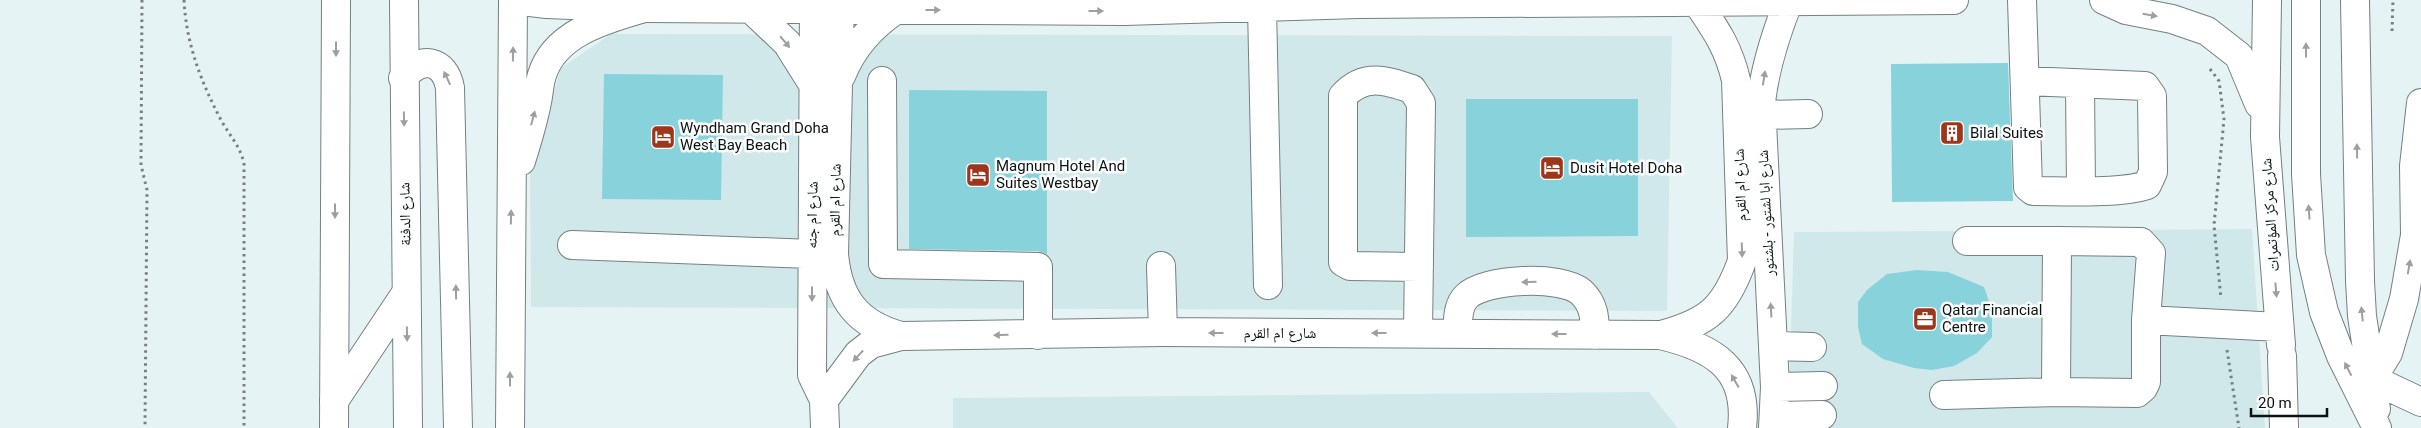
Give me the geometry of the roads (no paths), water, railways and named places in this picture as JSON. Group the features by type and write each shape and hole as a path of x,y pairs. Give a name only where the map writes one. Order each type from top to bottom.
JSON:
{"street":[{"path":"334,428 336,0"},
{"path":"510,428 513,0 547,4 644,8 750,8 827,4 897,9 1124,11 1454,1 1788,3 1954,0"},
{"path":"2022,0 2028,187 2033,191 2135,188 2147,185 2152,179 2152,96 2150,90 2145,86 2026,82"},
{"path":"2104,0 2126,10 2172,19 2207,31 2239,56 2259,101 2265,136"},
{"name":"شارع مركز المؤتمرات","path":"2267,0 2265,136 2282,356 2295,428"},
{"path":"2306,0 2306,174 2312,255 2324,312 2341,356 2377,428"},
{"path":"2355,0 2360,281 2362,316 2372,379 2377,428"},
{"name":"شارع الدفنة","path":"406,1 403,78 408,428"},
{"name":"شارع ام القرم","path":"1660,335 1690,327 1703,320 1720,303 1735,281 1742,261 1736,80 1730,56 1722,39 1697,2"},
{"name":"شارع ابا لشتور - بلشتور","path":"1774,422 1775,387 1761,116 1764,75 1771,48 1788,3"},
{"name":"شارع ام القرم","path":"827,4 826,85 836,273 842,292 859,315 882,331 901,336"},
{"path":"1262,6 1268,285"},
{"path":"512,181 521,161 530,129 542,74 551,58 563,44 591,26 644,8"},
{"path":"750,8 787,43 826,85 847,61 860,40 877,23 897,9"},
{"path":"403,78 410,69 420,64 431,64 441,68 448,77 450,88 458,428"},
{"path":"1418,333 1419,267 1421,103 1412,89 1396,83 1374,80 1352,86 1343,96 1343,262 1350,266 1419,267"},
{"path":"882,82 882,264 1038,266 1038,334"},
{"path":"2080,84 2081,190"},
{"name":"شارع ام جنه","path":"825,428 824,400 812,376 812,254 826,85"},
{"path":"2372,379 2388,353 2406,290 2415,235 2414,166 2421,103"},
{"path":"1761,116 1808,114"},
{"path":"1944,395 2056,392 2137,393 2146,382 2146,320 2151,253 2141,242 1967,241"},
{"path":"2056,392 2057,241"},
{"path":"572,245 812,254"},
{"path":"1161,266 1163,332"},
{"path":"1457,334 1460,308 1466,297 1487,286 1526,281 1564,284 1580,291 1591,304 1595,334"},
{"path":"334,401 406,293"},
{"path":"2146,320 2279,326"},
{"name":"شارع ام القرم","path":"824,400 858,354 871,344 901,336 1163,332 1660,335 1688,342 1709,351 1727,367 1741,391 1744,415 1742,428"},
{"path":"1773,346 1812,347"},
{"path":"2282,356 2284,428"},
{"path":"2372,379 2421,402"},
{"path":"1775,387 1823,386"},
{"path":"1774,422 1822,415"}],"place":[{"name":"Bilal Suites","path":"1952,133"},
{"name":"Wyndham Grand Doha West Bay Beach","path":"663,137"},
{"name":"Dusit Hotel Doha","path":"1552,168"},
{"name":"Magnum Hotel And Suites Westbay","path":"978,175"},
{"name":"Qatar Financial Centre","path":"1925,319"}]}
